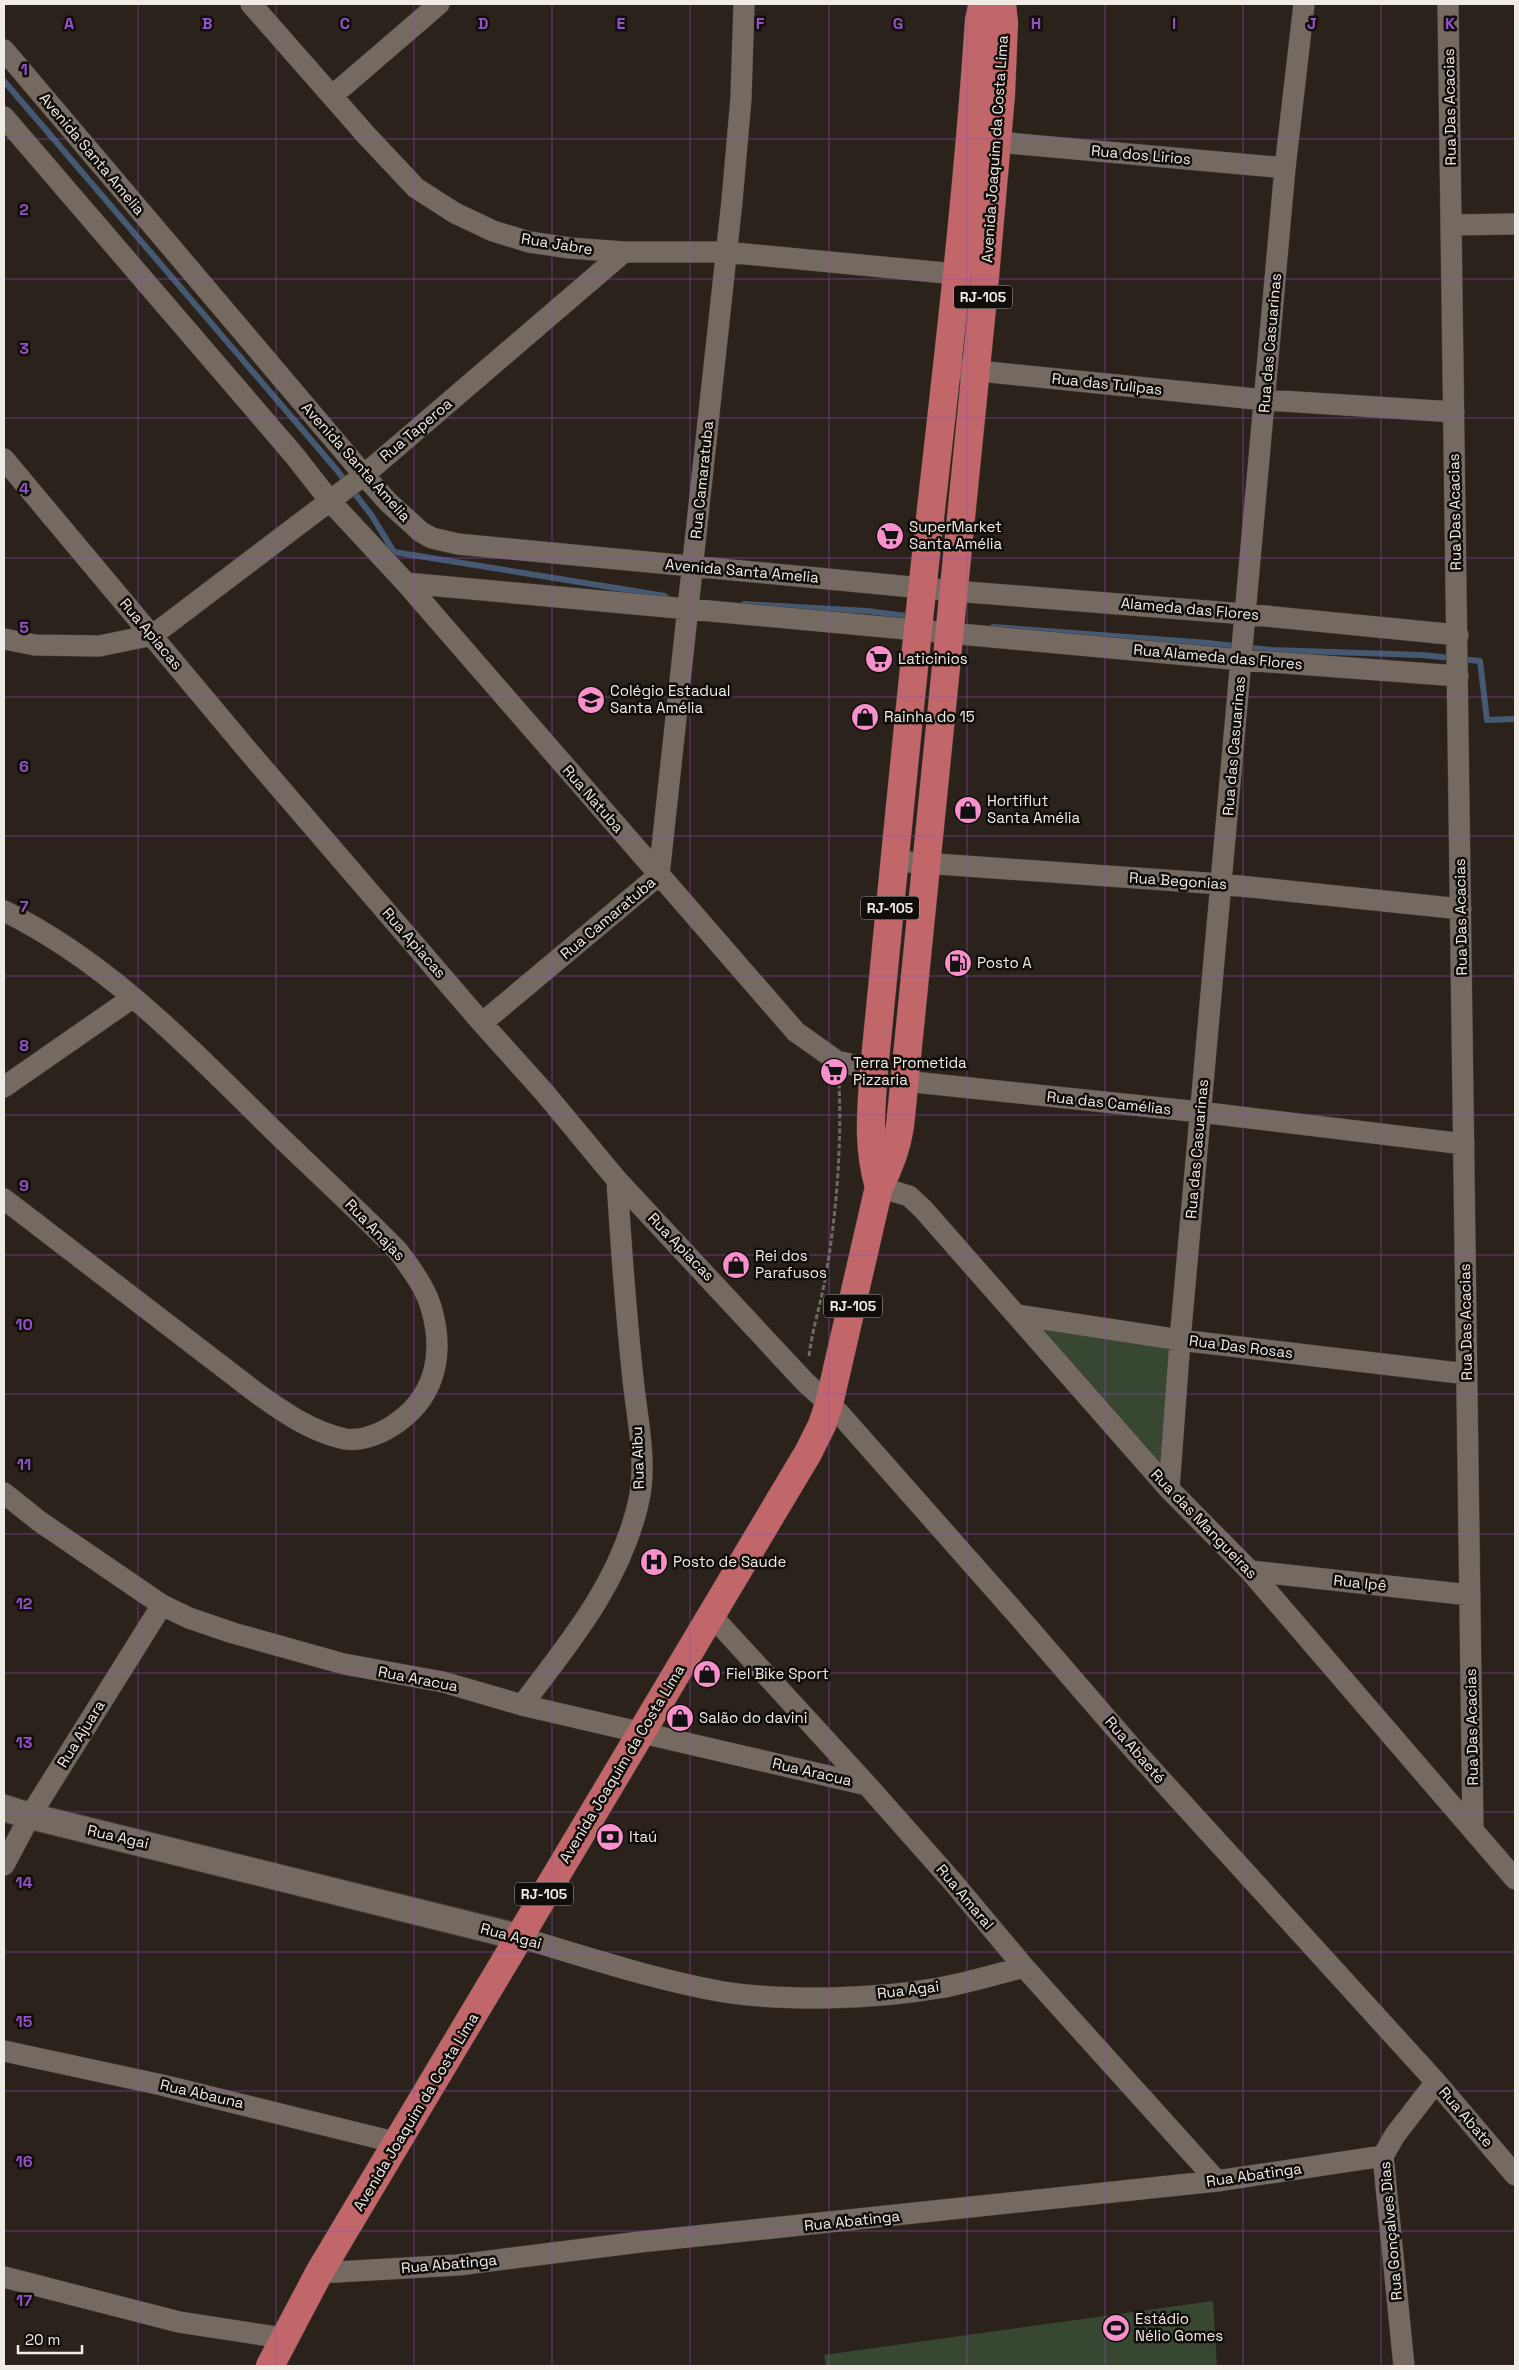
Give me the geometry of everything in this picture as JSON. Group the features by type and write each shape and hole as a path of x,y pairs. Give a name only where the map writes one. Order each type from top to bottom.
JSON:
{"main road":[{"name":"Avenida Joaquim da Costa Lima","path":"879,1186 872,1164 870,1128 874,1070 918,629 949,368 956,274 971,138 979,20 983,4"},
{"name":"Avenida Joaquim da Costa Lima","path":"270,2366 283,2338 319,2273 712,1615 808,1453 822,1425 834,1409 879,1186 888,1171 898,1139 976,370 997,142 1004,23 1002,4"}],"street":[{"name":"Rua Jabre","path":"251,4 416,188 455,213 494,231 529,242 624,252 725,252 956,274"},
{"path":"332,96 439,4"},
{"name":"Rua Camaratuba","path":"482,1023 659,875 732,201 741,98 744,4"},
{"name":"Rua das Casuarinas","path":"1169,1489 1200,1112 1285,168 1304,4"},
{"name":"Rua Das Acacias","path":"1448,4 1473,1830"},
{"name":"Avenida Santa Amelia","path":"4,50 364,474 414,526 432,538 488,547 923,588"},
{"path":"4,117 294,455 330,501"},
{"name":"Rua dos Lirios","path":"997,142 1285,168"},
{"path":"1452,225 1515,224"},
{"name":"Rua Taperoa","path":"153,636 364,474 624,252"},
{"name":"Rua das Tulipas","path":"949,368 1265,400"},
{"path":"1265,400 1454,412"},
{"name":"Rua Apiacas","path":"4,458 482,1023 544,1092 616,1180 805,1382 834,1409"},
{"name":"Rua Natuba","path":"330,501 406,583 796,1032 838,1061 874,1070"},
{"path":"406,583 918,629"},
{"name":"Alameda das Flores","path":"923,588 1245,614 1458,635"},
{"name":"Rua Alameda das Flores","path":"918,629 1242,660 1458,676"},
{"path":"4,639 35,645 99,646 153,636"},
{"name":"Rua Begonias","path":"895,861 1221,884 1460,909"},
{"name":"Rua Anajas","path":"4,911 81,956 132,998 211,1069 398,1251 411,1268 431,1306 436,1335 436,1368 431,1385 421,1401 409,1414 390,1428 366,1437 347,1439 301,1423 258,1394 4,1199"},
{"path":"4,1087 132,998"},
{"name":"Rua das Camélias","path":"904,1081 1200,1112 1464,1144"},
{"name":"Rua Aibu","path":"522,1704 581,1628 610,1581 626,1544 639,1502 642,1468 622,1273 616,1180"},
{"name":"Rua das Mangueiras","path":"879,1186 909,1196 923,1210 1169,1489 1250,1571 1515,1878"},
{"name":"Rua Das Rosas","path":"1017,1315 1180,1340 1467,1374"},
{"name":"Rua Abaeté","path":"834,1409 1020,1618 1134,1750 1436,2082"},
{"name":"Rua Aracua","path":"4,1492 39,1521 162,1604 189,1618 224,1630 310,1656 394,1675 443,1682 522,1704 867,1785"},
{"name":"Rua Ipê","path":"1250,1571 1470,1595"},
{"name":"Rua Ajuara","path":"4,1865 30,1816 162,1604"},
{"name":"Rua Amaral","path":"712,1615 867,1785 952,1881 1024,1967 1218,2181"},
{"name":"Rua Agai","path":"4,1808 519,1938 637,1971 724,1992 807,1998 870,1995 939,1988 1024,1967"},
{"name":"Rua Abauna","path":"4,2051 171,2087 398,2143"},
{"name":"Rua Gonçalves Dias","path":"1404,2366 1383,2156 1395,2135 1436,2082"},
{"name":"Rua Abate","path":"1436,2082 1515,2175"},
{"name":"Rua Abatinga","path":"319,2273 458,2265 640,2242 1218,2181 1383,2156"},
{"path":"4,2278 179,2322 283,2338"}],"path":[{"path":"805,1382 824,1283 835,1193 841,1118 838,1061"}],"green space":[{"path":"1026,1325 1179,1342 1166,1486"},
{"name":"Estádio Nélio Gomes","path":"1213,2301 1217,2366 826,2366 824,2355"}],"waterway":[{"path":"4,81 336,469 372,516 394,552 665,596"},
{"path":"744,604 867,611 914,617"},
{"path":"993,627 1208,643 1271,650 1422,655 1480,661 1487,720 1515,719"}],"place":[{"name":"SuperMarket Santa Amélia","path":"890,536"},
{"name":"Laticinios","path":"879,659"},
{"name":"Colégio Estadual Santa Amélia","path":"591,700"},
{"name":"Rainha do 15","path":"865,717"},
{"name":"Hortiflut Santa Amélia","path":"968,810"},
{"name":"Posto A","path":"958,963"},
{"name":"Terra Prometida Pizzaria","path":"834,1072"},
{"name":"Rei dos Parafusos","path":"736,1265"},
{"name":"Posto de Saude","path":"654,1562"},
{"name":"Fiel Bike Sport","path":"707,1674"},
{"name":"Salão do davini","path":"680,1718"},
{"name":"Itaú","path":"610,1837"},
{"name":"Estádio Nélio Gomes","path":"1116,2328"}]}
